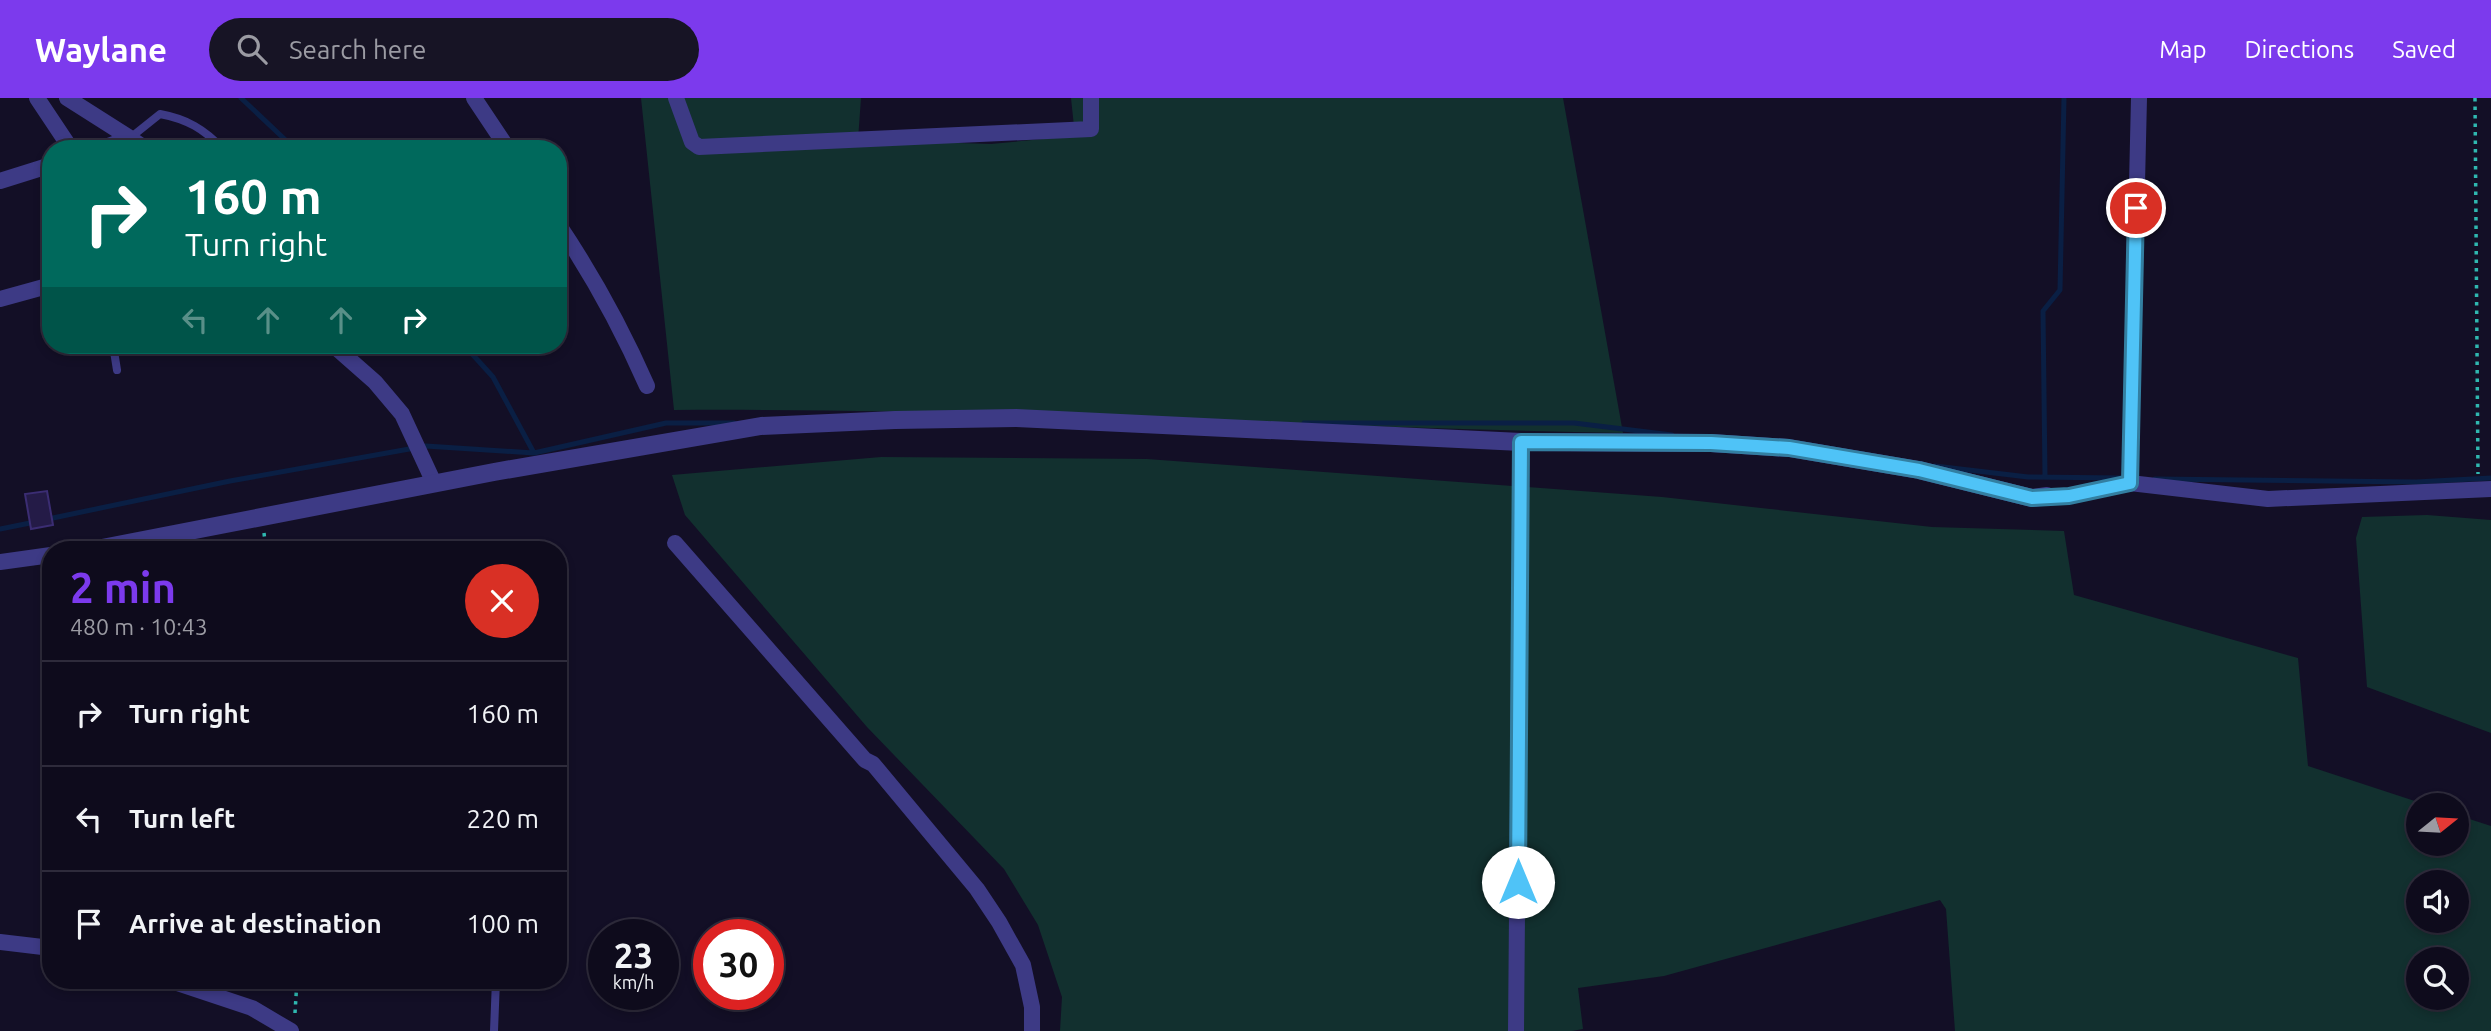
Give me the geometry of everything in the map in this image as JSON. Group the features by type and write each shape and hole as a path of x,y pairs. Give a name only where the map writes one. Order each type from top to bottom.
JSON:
{"street":[{"path":"37,98 65,140"},
{"path":"67,98 134,140"},
{"path":"474,98 502,140"},
{"path":"676,98 692,142 699,146 1091,129 1091,98"},
{"path":"2130,483 2139,98"},
{"path":"125,140 131,138"},
{"path":"0,181 42,168"},
{"path":"567,237 614,315 648,386"},
{"path":"0,299 42,287"},
{"path":"343,354 375,382 402,414 434,483"},
{"path":"139,541 434,483 761,426 895,420 1016,418 1521,442 1711,443 1789,448 1919,470 2032,498 2069,496 2130,483 2268,499 2485,489"},
{"path":"1516,1031 1521,442"},
{"path":"675,543 864,760 873,764 977,889 1023,965 1032,1007 1032,1031"},
{"path":"0,562 42,556"},
{"path":"0,942 42,946"},
{"path":"195,989 293,1025"}],"lane":[{"path":"131,138 160,114 181,118 215,140"},
{"path":"114,354 117,370"},
{"path":"494,1031 496,989"}],"path":[{"path":"2475,98 2485,489"},
{"path":"293,1025 296,989"}],"green space":[{"path":"641,98 861,98 858,140 991,144 1075,136 1071,98 1563,98 1623,433 911,412 674,410"},
{"path":"881,457 1147,459 1662,497 1932,527 2064,531 2074,595 2298,658 2308,766 2406,798 2406,856 2469,856 2469,819 2491,826 2491,1031 1955,1031 1946,909 1940,900 1664,976 1578,988 1583,1029 1572,1031 1060,1031 1062,997 1038,925 1004,869 867,727 685,515 672,475"},
{"path":"2427,515 2491,520 2491,733 2367,687 2356,538 2362,517"}],"building":[{"path":"47,491 53,525 31,529 25,494"}],"waterway":[{"path":"241,98 285,140"},
{"path":"2045,477 2043,311 2060,290 2064,98"},
{"path":"472,354 493,377 534,453"},
{"path":"48,519 230,481 426,446 534,453 666,423 734,423"},
{"path":"1304,423 1574,423 1672,435"},
{"path":"1935,466 2028,477 2121,478"},
{"path":"2155,479 2416,482 2491,478"},
{"path":"0,529 35,522"}],"route":[{"path":"1518,882 1521,442 1711,443 1789,448 1919,470 2032,498 2069,496 2130,483 2136,208"}]}
